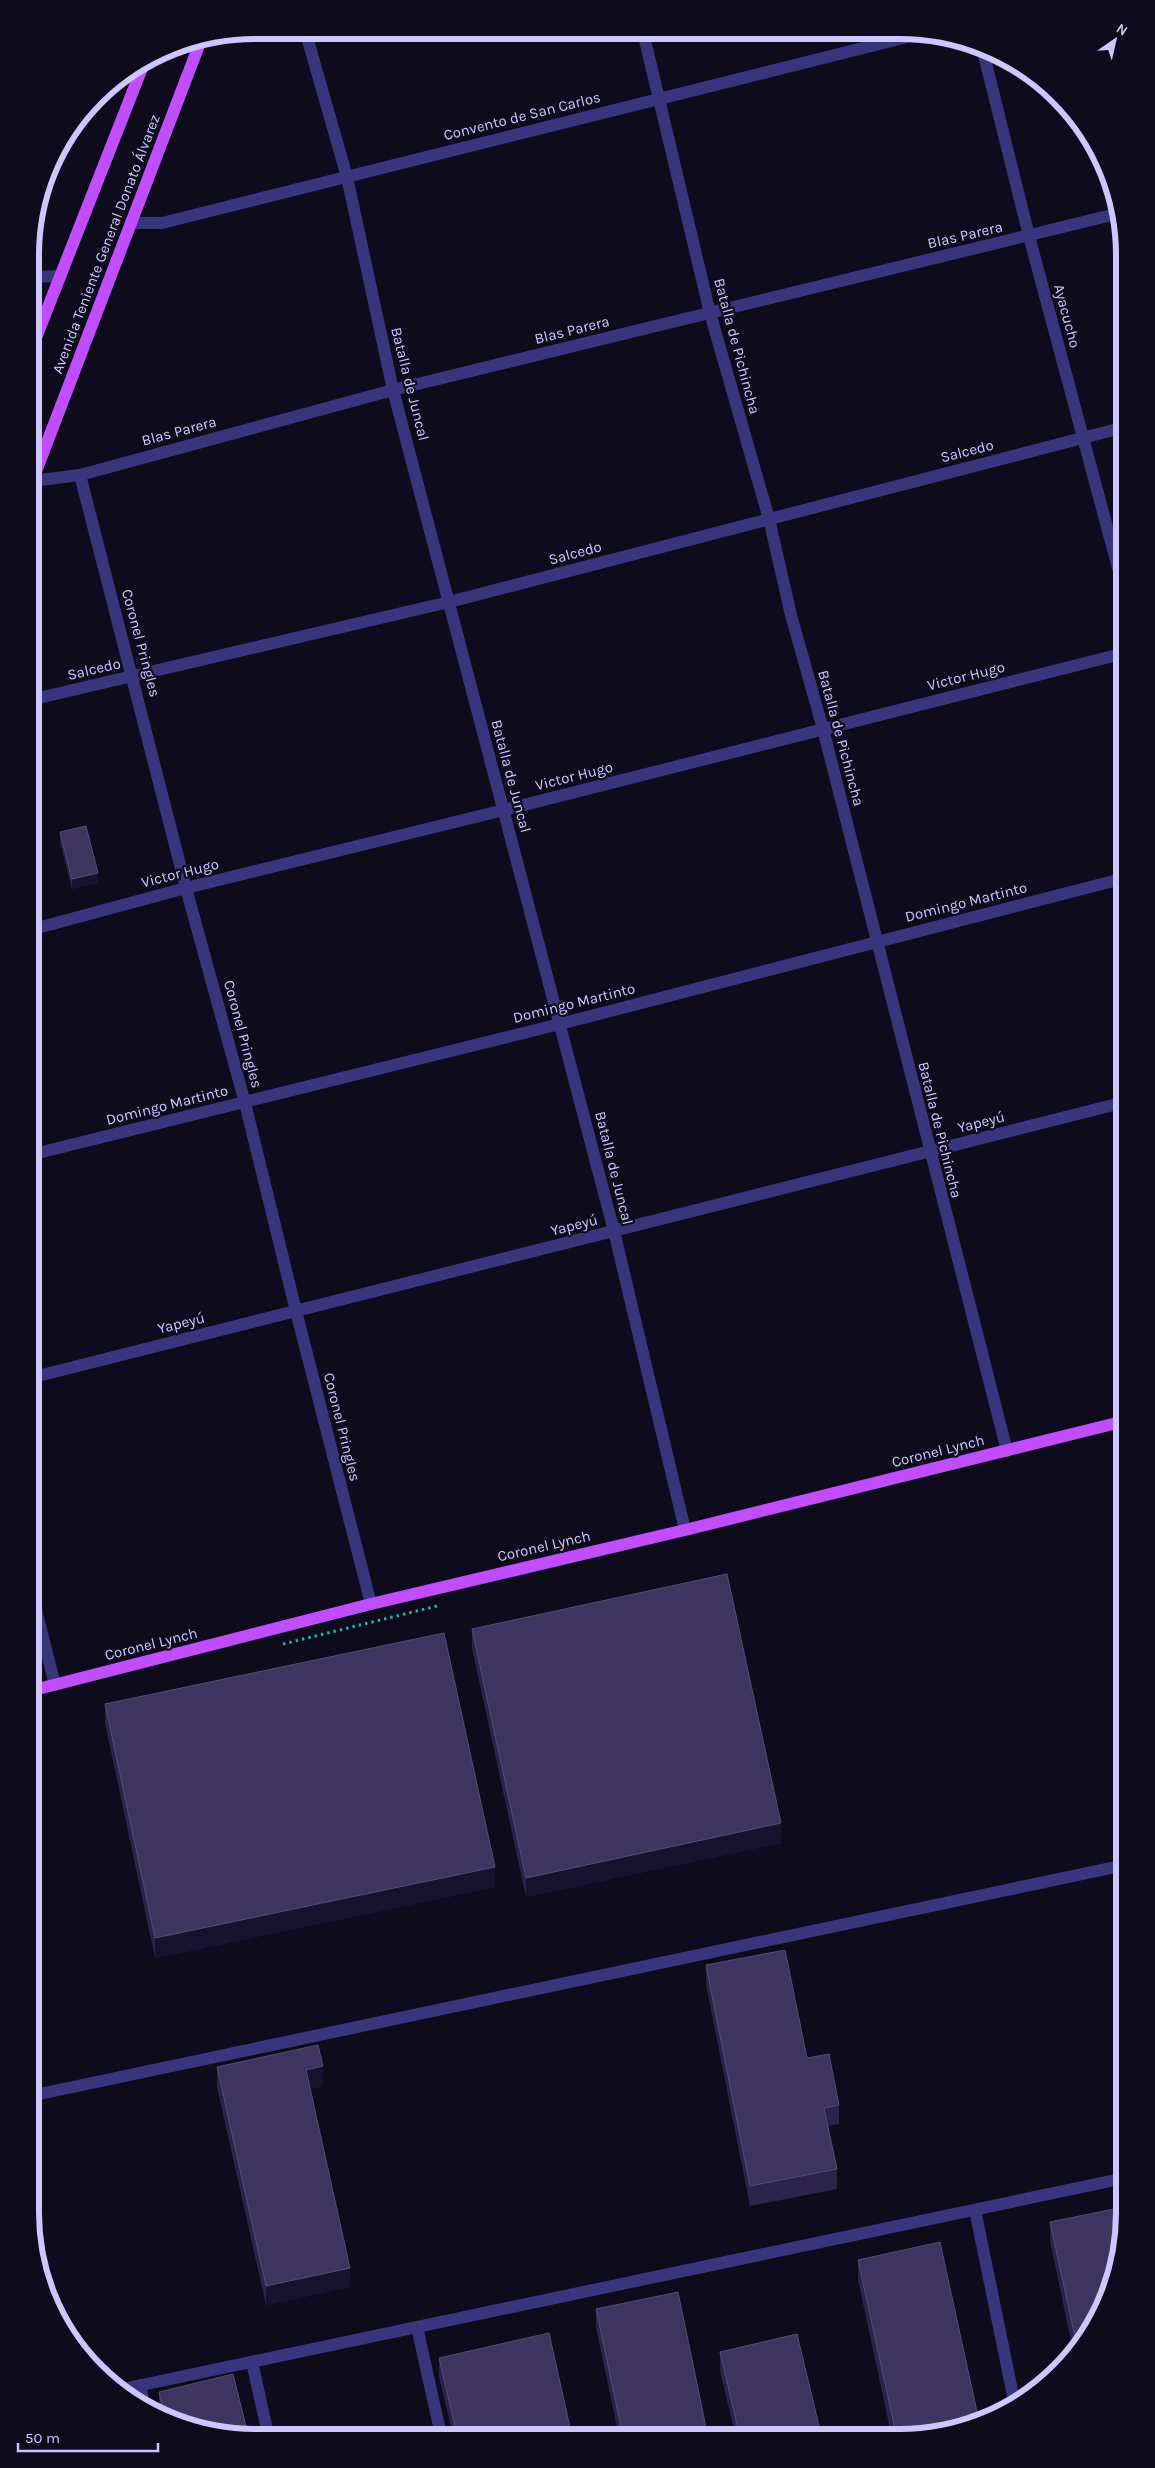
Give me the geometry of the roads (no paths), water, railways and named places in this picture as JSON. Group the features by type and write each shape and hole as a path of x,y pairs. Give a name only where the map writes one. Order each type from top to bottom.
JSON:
{"main road":[{"name":"Avenida Teniente General Donato Álvarez","path":"39,466 200,46"},
{"name":"Avenida Teniente General Donato Álvarez","path":"39,329 141,71"},
{"name":"Coronel Lynch","path":"39,1689 371,1604 685,1530 1116,1424"}],"street":[{"name":"Batalla de Juncal","path":"308,39 346,177 393,390 614,1231 685,1530"},
{"name":"Batalla de Pichincha","path":"645,39 710,312 769,519 791,616 822,729 1007,1451"},
{"name":"Convento de San Carlos","path":"132,223 162,223 659,97 898,39"},
{"name":"Ayacucho","path":"984,56 1029,236 1116,560"},
{"name":"Blas Parera","path":"39,483 80,475 393,390 1112,215"},
{"path":"39,277 60,276"},
{"name":"Salcedo","path":"39,698 449,602 1116,429"},
{"name":"Coronel Pringles","path":"80,475 186,888 245,1102 371,1604"},
{"name":"Victor Hugo","path":"39,928 186,888 504,810 1116,655"},
{"name":"Domingo Martinto","path":"39,1153 560,1024 1116,880"},
{"name":"Yapeyú","path":"39,1376 1116,1104"},
{"path":"39,1622 55,1685"},
{"path":"39,2094 1116,1867"},
{"path":"127,2388 1116,2180"},
{"path":"975,2210 1013,2397"},
{"path":"417,2327 440,2429"},
{"path":"252,2362 267,2429"},
{"path":"140,2385 143,2398"}]}
